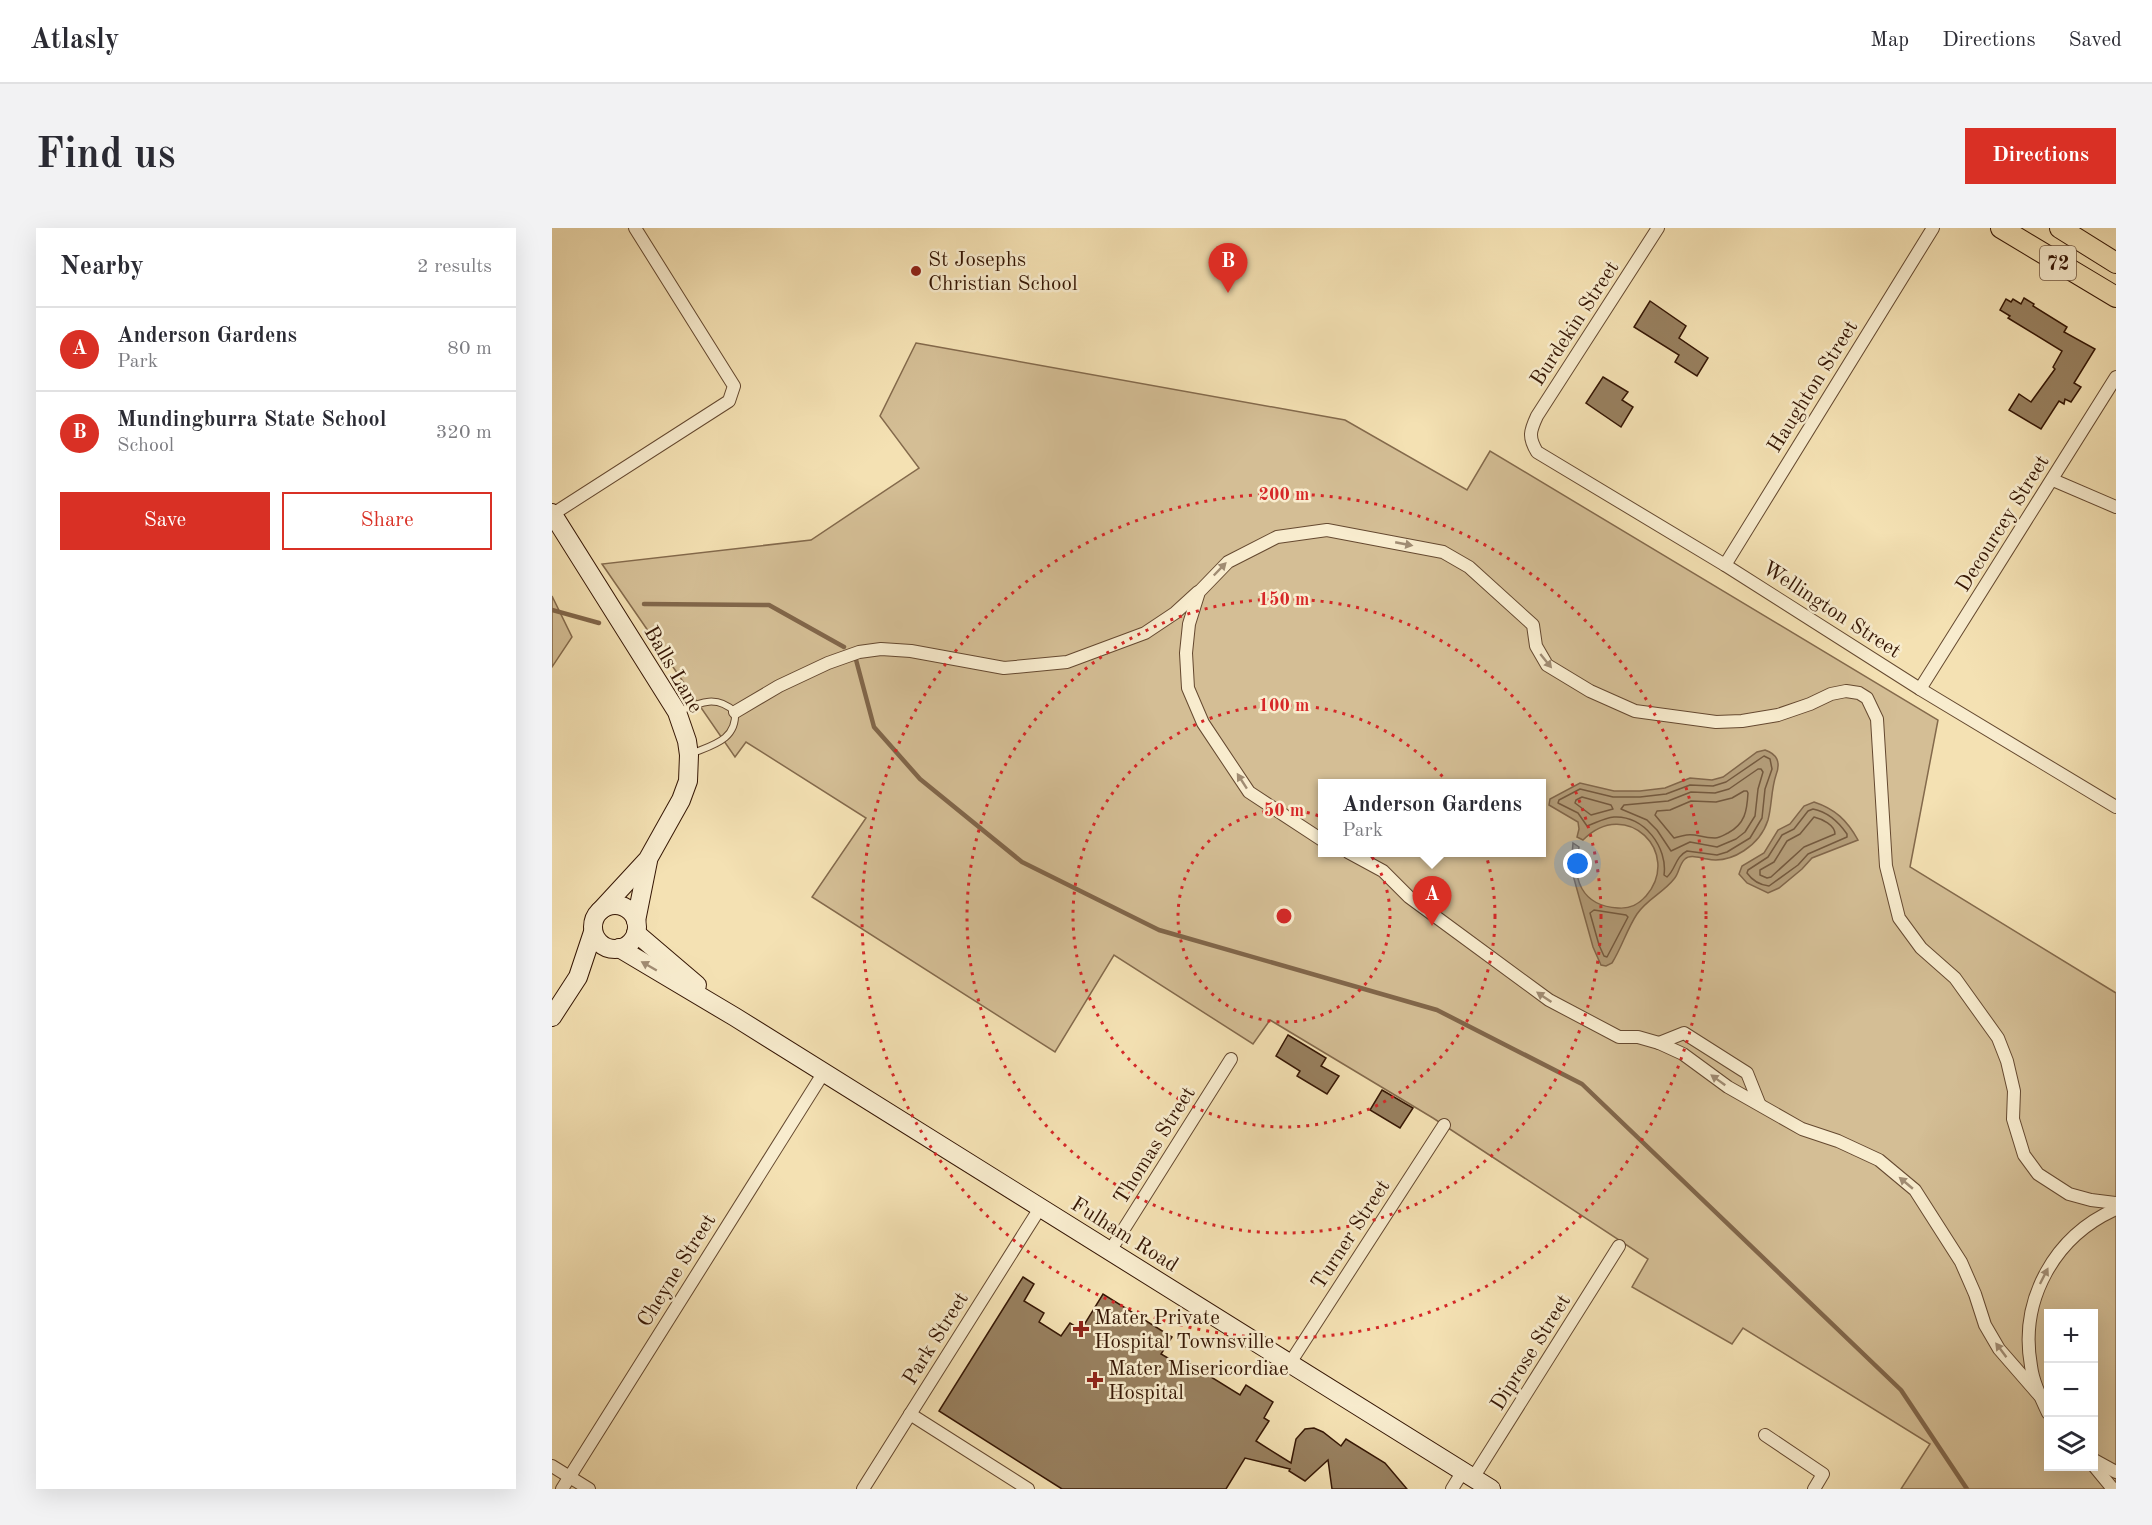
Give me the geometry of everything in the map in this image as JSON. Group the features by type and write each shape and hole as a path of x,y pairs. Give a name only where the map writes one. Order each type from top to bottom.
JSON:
{"main road":[{"name":"72","path":"2001,228 2116,297"},
{"name":"72","path":"2060,228 2116,263"}],"street":[{"path":"552,513 729,401 734,386 635,228"},
{"name":"Burdekin Street","path":"1530,441 1531,429 1537,416 1658,228"},
{"name":"Haughton Street","path":"1725,565 1933,228"},
{"name":"Decourcey Street","path":"1920,689 2116,377"},
{"name":"Wellington Street","path":"1530,441 1537,452 1548,460 1725,565 1920,689 2116,807"},
{"path":"2053,480 2116,507"},
{"name":"Balls Lane","path":"552,513 677,712 687,741 689,755 688,781 681,800 648,859 600,910"},
{"path":"735,712 796,678 854,654 881,649 911,651 1004,668 1067,662 1145,633 1175,613 1228,562 1276,537 1327,530 1443,552 1469,567 1533,625 1536,645 1547,665 1590,691 1635,711 1716,722 1742,721 1778,715 1832,694 1846,691 1860,693 1867,698 1876,719 1886,866 1899,918 1921,948 1955,978 1998,1038 2007,1061 2014,1091 2013,1119 2024,1155 2038,1174 2069,1194 2116,1203"},
{"path":"1199,592 1189,624 1186,653 1188,688 1203,723 1250,792 1318,837"},
{"path":"1357,857 1383,871 1409,897 1549,1000 1619,1037 1638,1037 1659,1043 1683,1054 1728,1087 1802,1129 1879,1160 1915,1190 1961,1262 1985,1325 1999,1349 2040,1395"},
{"name":"Balls Lane","path":"636,927 648,859"},
{"path":"552,1017 578,977 593,932 593,924 600,910 614,905 628,909 636,927 632,940 615,948 578,977"},
{"name":"Fulham Road","path":"636,927 735,1017"},
{"path":"593,932 603,945 615,948"},
{"name":"Fulham Road","path":"615,948 735,1017 1491,1489"},
{"path":"1659,1043 1683,1034 1693,1039 1747,1073 1759,1103"},
{"name":"Thomas Street","path":"1110,1251 1231,1059"},
{"name":"Cheyne Street","path":"562,1489 824,1072"},
{"name":"Turner Street","path":"1290,1364 1443,1125"},
{"name":"Park Street","path":"863,1489 1040,1208"},
{"path":"2044,1403 2031,1367 2028,1337 2032,1308 2041,1280 2056,1255 2076,1233 2100,1216 2116,1209"},
{"name":"Diprose Street","path":"1452,1489 1468,1475 1619,1246"},
{"path":"910,1414 1028,1489"},
{"path":"1765,1435 1823,1474 1814,1489"},
{"path":"2098,1462 2116,1472"},
{"path":"552,1466 589,1489"},
{"path":"2098,1471 2113,1489"}],"lane":[{"path":"677,712 703,702 727,704 735,712 736,722 730,733 721,741 689,755"}],"shaded area":[{"path":"916,343 1345,420 1467,490 1490,451 1938,720 1910,867 2116,993 2116,1489 1901,1489 1930,1444 1743,1328 1732,1344 1632,1287 1648,1259 1433,1118 1270,1020 1253,1044 1114,955 1055,1052 812,897 866,818 746,742 735,757 602,564 811,540 919,468 880,416"},
{"path":"552,596 572,637 552,667"}],"water":[{"path":"1765,750 1775,756 1778,766 1768,820 1759,837 1744,851 1726,859 1692,857 1685,859 1674,879 1637,914 1612,963 1606,966 1601,965 1593,947 1571,868 1573,843 1579,847 1577,870 1582,889 1596,902 1618,908 1633,906 1646,896 1656,879 1658,863 1654,848 1644,835 1632,827 1616,824 1600,828 1583,840 1577,837 1578,822 1549,805 1550,799 1580,783 1614,791 1640,791 1665,788 1690,778 1712,780 1723,777 1757,752"},
{"path":"1814,802 1840,816 1858,840 1812,858 1779,888 1768,893 1747,883 1739,874 1742,866 1764,853 1778,830 1790,824 1804,806"}],"building":[{"path":"2024,298 2067,327 2064,332 2095,349 2074,383 2081,387 2071,402 2065,399 2064,404 2059,401 2041,429 2009,410 2019,394 2031,402 2055,369 2053,367 2062,351 2008,318 2010,316 2000,310 2006,299 2011,302 2013,299 2021,304"},
{"path":"1650,301 1686,326 1679,338 1708,358 1697,376 1675,362 1679,355 1634,327"},
{"path":"1603,377 1628,392 1622,400 1633,407 1621,427 1586,403"},
{"path":"1288,1035 1326,1058 1321,1066 1339,1076 1327,1094 1297,1076 1300,1071 1276,1056"},
{"path":"1382,1090 1413,1108 1400,1128 1370,1110"},
{"name":"Mater Private Hospital Townsville","path":"1023,1277 1034,1284 1024,1301 1044,1313 1039,1322 1061,1336 1070,1323 1081,1330 1103,1294 1172,1337 1161,1354 1183,1367 1187,1362 1240,1395 1246,1385 1273,1402 1264,1418 1269,1421 1256,1441 1291,1463 1296,1439 1305,1429 1314,1428 1341,1446 1346,1439 1385,1463 1407,1489 1332,1489 1328,1460 1305,1481 1289,1471 1290,1469 1245,1458 1226,1489 1062,1489 939,1411"}],"waterway":[{"path":"644,604 769,605 844,647"},
{"path":"552,610 599,623"},
{"path":"855,656 874,727 920,779 1022,862 1159,930 1437,1010 1582,1084 1901,1390 1967,1489"}],"place":[{"name":"St Josephs Christian School","path":"916,271"},
{"name":"Mundingburra State School","path":"1228,293"},
{"name":"Anderson Gardens","path":"1432,926"},
{"name":"Mater Private Hospital Townsville","path":"1081,1329"},
{"name":"Mater Misericordiae Hospital","path":"1095,1380"}]}
